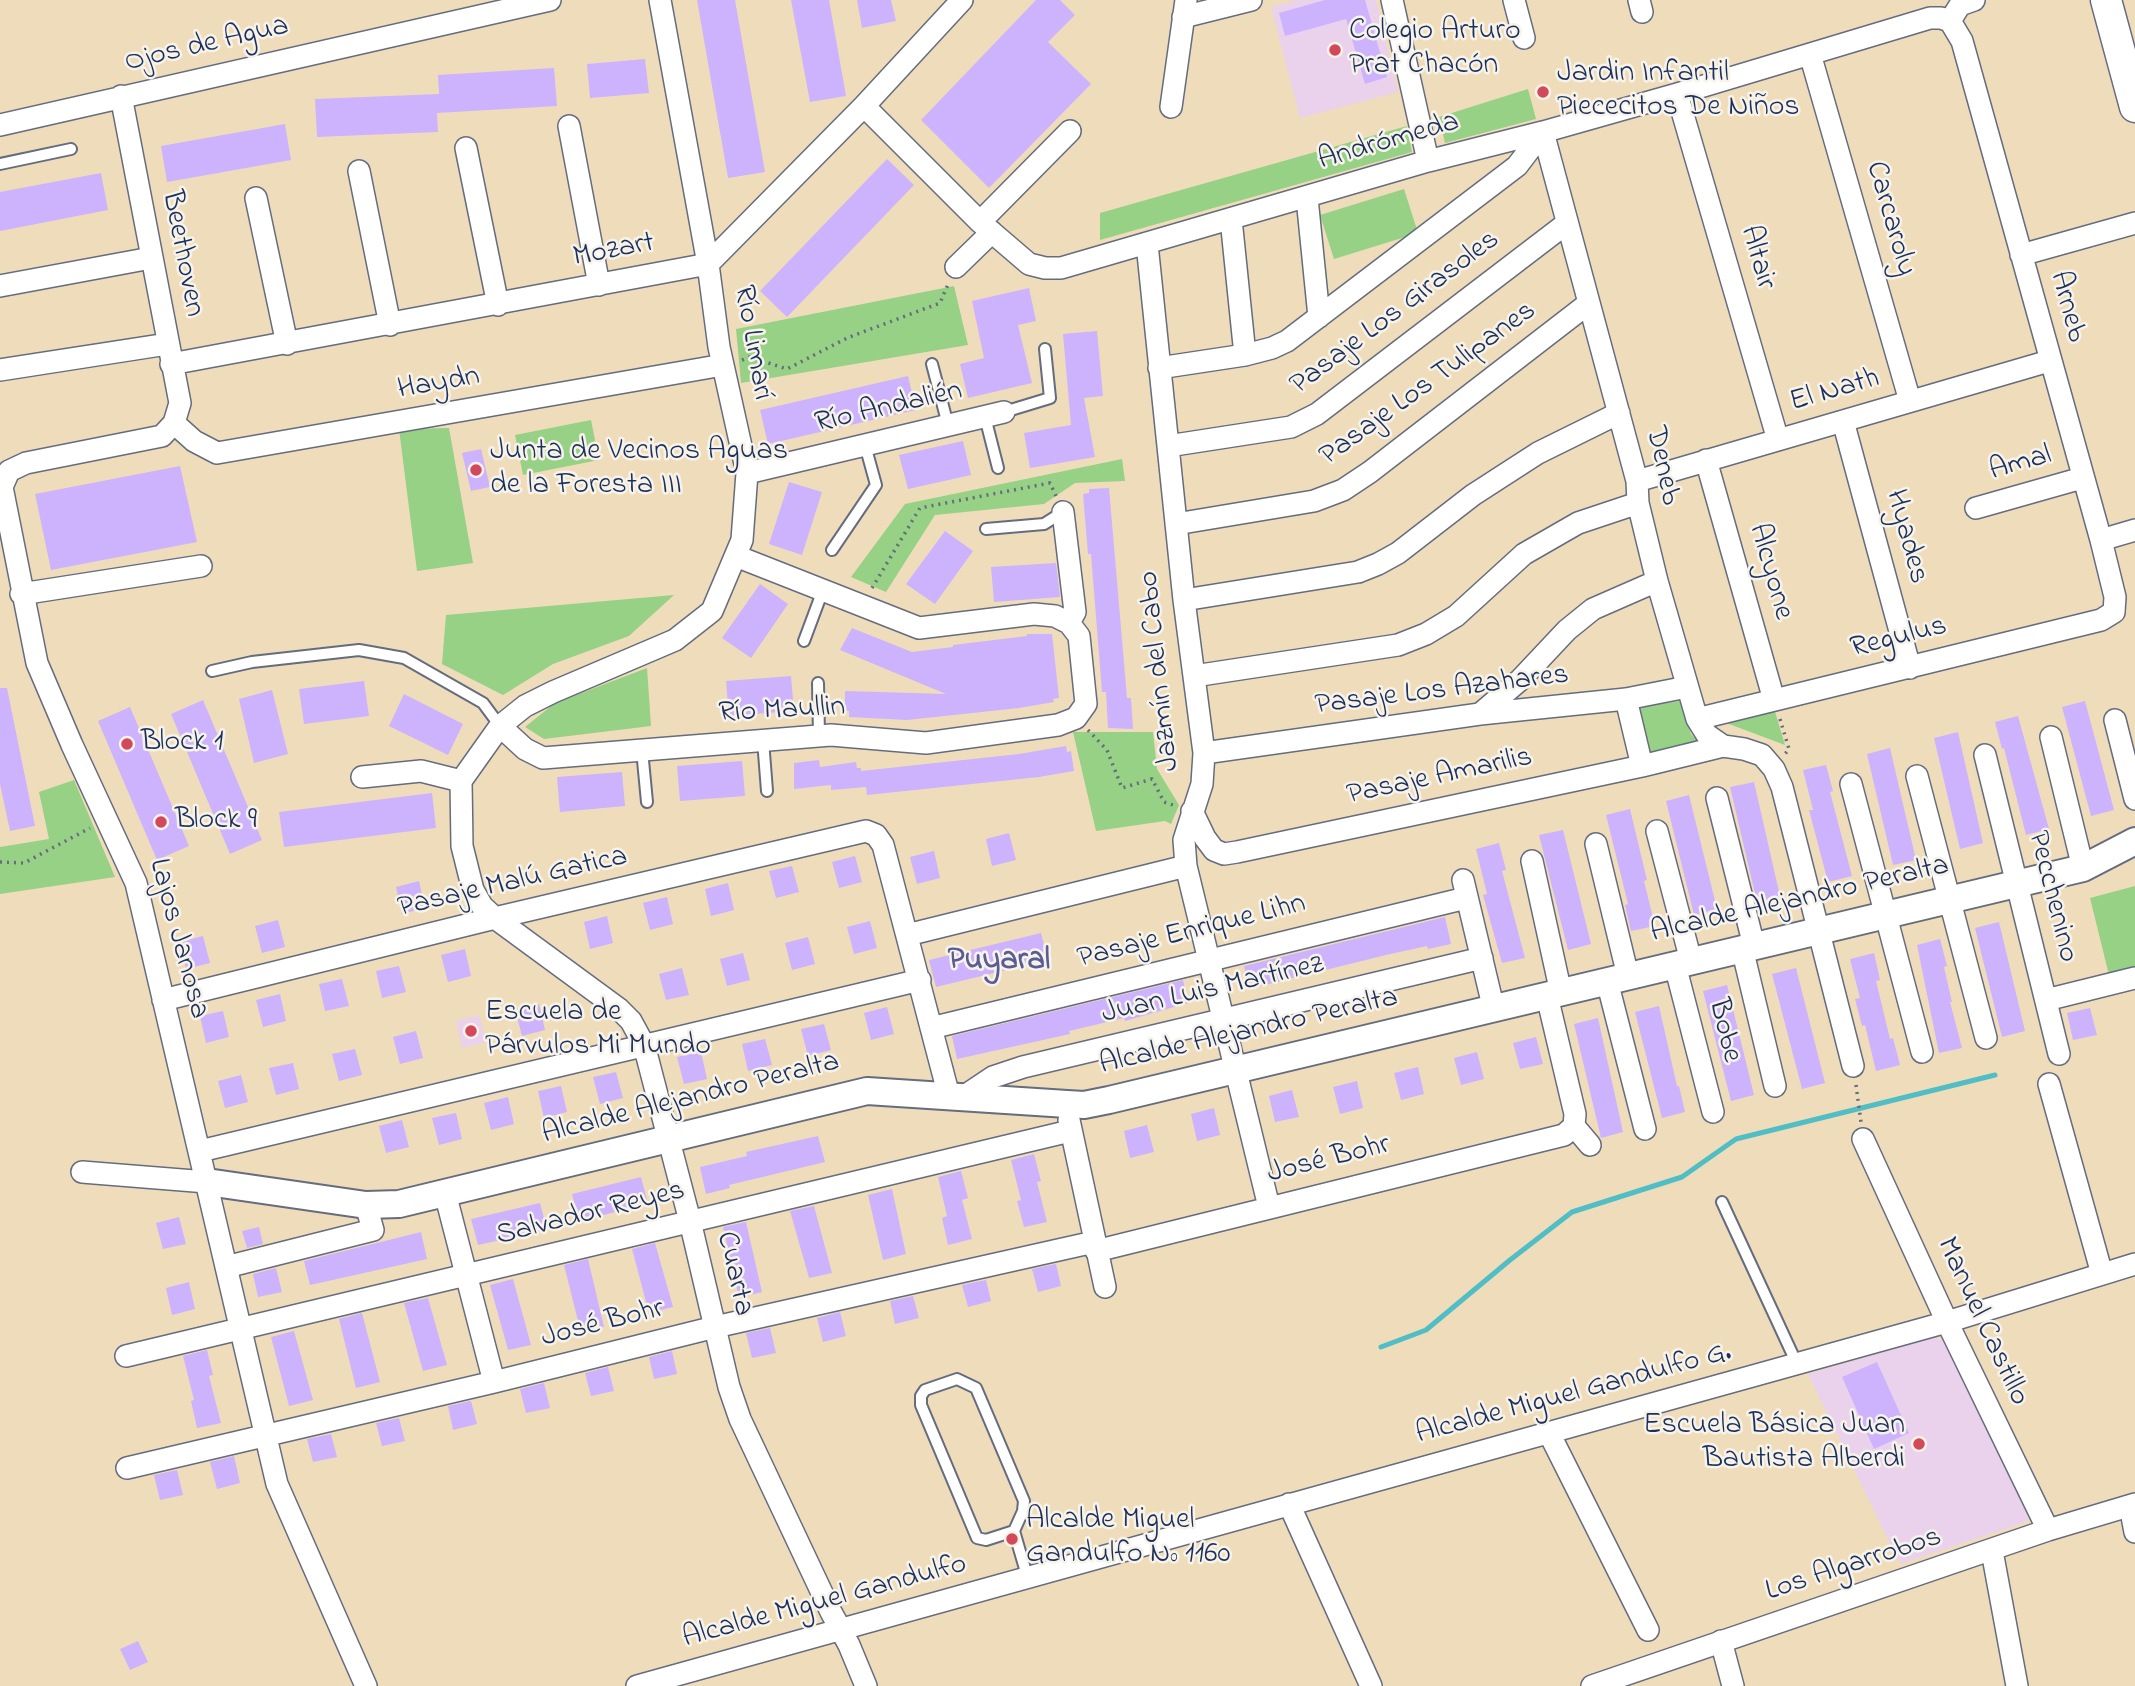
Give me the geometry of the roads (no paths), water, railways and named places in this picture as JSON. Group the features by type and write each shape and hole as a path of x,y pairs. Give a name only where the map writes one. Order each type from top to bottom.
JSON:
{"main road":[{"path":"2106,0 2133,94"}],"street":[{"name":"Ojos de Agua","path":"0,125 550,0"},
{"name":"Río Limarí","path":"461,780 500,726 525,706 675,640 712,611 742,540 747,473 723,365 708,264 660,0"},
{"path":"708,264 864,106 962,0"},
{"path":"1171,107 1185,9 1251,0"},
{"path":"1391,0 1428,162"},
{"path":"1514,0 1524,38"},
{"path":"1951,21 1960,5 1974,0"},
{"name":"Andrómeda","path":"864,106 986,227 1029,264 1062,268 1428,162 1678,94 1930,18 1951,21"},
{"name":"Arneb","path":"1951,21 1962,41 2101,540 2115,597 2114,612"},
{"name":"Carcaroly","path":"1811,54 1910,401"},
{"name":"Altair","path":"1678,94 1778,440"},
{"name":"Beethoven","path":"121,96 180,403 174,423"},
{"path":"569,126 599,285"},
{"path":"956,267 986,227 1070,131"},
{"path":"1159,368 1245,355 1287,341 1517,166 1543,132"},
{"name":"Deneb","path":"1543,132 1619,413 1657,581 1687,687 1697,719 1707,735 1723,746"},
{"path":"466,148 498,305"},
{"path":"359,171 390,324"},
{"path":"256,198 287,344"},
{"path":"1307,198 1319,317"},
{"path":"1231,219 1245,355"},
{"name":"Pasaje Los Girasoles","path":"1168,446 1291,427 1317,414 1567,223"},
{"path":"2021,255 2135,223"},
{"name":"Jazmín del Cabo","path":"1147,244 1184,600 1204,753 1202,784 1184,840 1186,866 1269,1207"},
{"path":"0,286 150,258"},
{"name":"Mozart","path":"0,370 287,344 708,264"},
{"name":"Pasaje Los Tulipanes","path":"1176,524 1314,501 1343,490 1589,303"},
{"name":"El Nath","path":"1194,676 1398,645 1426,634 1456,616 1524,554 1637,492 1706,460 2049,361"},
{"name":"Haydn","path":"174,423 194,441 217,453 723,365"},
{"path":"1184,600 1358,572 1378,564 1398,553 1473,495 1538,453 1619,413"},
{"name":"Río Andalién","path":"747,473 994,415"},
{"name":"Hyades","path":"1843,421 1910,668"},
{"name":"Lajos Janosa","path":"174,423 162,436 4,468 2,487 21,594 37,663 136,883 277,1484 366,1686"},
{"name":"Alcyone","path":"1706,460 1774,700"},
{"name":"Amal","path":"1976,508 2082,478"},
{"path":"736,556 919,628 1034,614 1055,615 1069,623 1076,612 1063,512"},
{"path":"2101,540 2135,530"},
{"path":"21,594 201,566"},
{"path":"1480,714 1520,680 1567,630 1593,609 1657,581"},
{"name":"Regulus","path":"1697,719 2101,620 2114,612"},
{"name":"Río Maullin","path":"500,726 525,750 544,758 819,736 926,743 1058,725 1076,718 1086,704 1079,636 1069,623"},
{"name":"Pasaje Los Azahares","path":"1204,753 1480,714 1626,699 1687,687"},
{"path":"1626,699 1642,766"},
{"path":"2115,720 2135,799"},
{"path":"2051,737 2083,868"},
{"path":"1723,746 1762,755 1774,769 1782,787 1853,1066"},
{"name":"Pasaje Amarilis","path":"1192,811 1205,838 1214,849 1224,854 1642,766 1723,746"},
{"name":"Pecchenino","path":"1985,755 2059,1054"},
{"path":"362,777 421,771 461,780"},
{"path":"1917,776 1986,1038"},
{"name":"Cuarta","path":"461,780 461,846 473,890 482,906 619,1009 631,1021 644,1045 729,1387 740,1419 849,1644 866,1686"},
{"path":"1851,784 1922,1052"},
{"path":"1717,797 1775,1086"},
{"name":"Pasaje Malú Gatica","path":"163,1000 495,918 866,831 876,835 883,845 907,935"},
{"name":"Bobe","path":"1657,831 1713,1112"},
{"name":"Alcalde Alejandro Peralta","path":"207,1182 366,1205 399,1204 858,1093 884,1091 1084,1105 1494,1010 2083,868 2135,841"},
{"path":"1596,844 1645,1129"},
{"path":"1531,861 1575,1114 1574,1126 1590,1145"},
{"path":"956,1097 931,1028 907,935 1186,866"},
{"name":"Pasaje Enrique Lihn","path":"931,1028 1208,959 1465,889 1482,958"},
{"path":"1482,958 1494,1010"},
{"name":"Juan Luis Martínez","path":"956,1097 993,1077 1023,1067 1482,958"},
{"path":"2046,1000 2135,978"},
{"path":"200,1151 919,980"},
{"path":"2049,1084 2102,1274"},
{"path":"1067,1104 1070,1131 1105,1287"},
{"name":"José Bohr","path":"127,1468 715,1327 1095,1247 1269,1207 1564,1135 1574,1126"},
{"name":"Salvador Reyes","path":"126,1356 1070,1131"},
{"name":"Manuel Castillo","path":"1863,1139 2048,1531"},
{"path":"82,1172 207,1182"},
{"path":"445,1194 494,1382"},
{"path":"226,1267 373,1230 366,1205"},
{"name":"Alcalde Miguel Gandulfo G.","path":"1028,1578 1948,1322 2135,1264"},
{"path":"1549,1433 1648,1630"},
{"path":"1289,1504 1371,1686"},
{"path":"2133,1505 2135,1532"},
{"name":"Los Algarrobos","path":"1605,1684 1721,1641 2133,1505"},
{"path":"1992,1551 2017,1686"},
{"name":"Alcalde Miguel Gandulfo","path":"637,1686 1028,1578"},
{"path":"1721,1641 1733,1686"}],"lane":[{"path":"0,164 71,149"},
{"path":"998,468 994,415 1050,397 1045,349"},
{"path":"932,364 948,425"},
{"path":"832,550 876,485 865,445"},
{"path":"986,528 1044,524 1063,512"},
{"path":"804,641 823,590"},
{"path":"212,671 252,662 359,650 404,658 483,703 500,726"},
{"path":"818,683 819,736"},
{"path":"763,740 767,791"},
{"path":"642,750 647,802"},
{"path":"1722,1202 1797,1364"},
{"path":"1014,1531 986,1540 977,1538 921,1405 921,1396 925,1390 957,1379 976,1388 1024,1501 1023,1511 1014,1531 1028,1578"}],"waterway":[{"path":"1381,1347 1426,1330 1572,1212 1682,1177 1736,1139 1995,1075"}],"place":[{"name":"Colegio Arturo Prat Chacón","path":"1335,50"},
{"name":"Jardin Infantil Piececitos De Niños","path":"1543,92"},
{"name":"Junta de Vecinos Aguas de la Foresta III","path":"476,470"},
{"name":"Block 1","path":"127,744"},
{"name":"Block 9","path":"161,822"},
{"name":"Escuela de Párvulos Mi Mundo","path":"471,1031"},
{"name":"Escuela Básica Juan Bautista Alberdi","path":"1919,1444"},
{"name":"Alcalde Miguel Gandulfo Nº 1160","path":"1012,1539"}],"district":[{"name":"Puyaral","path":"999,963"}]}
